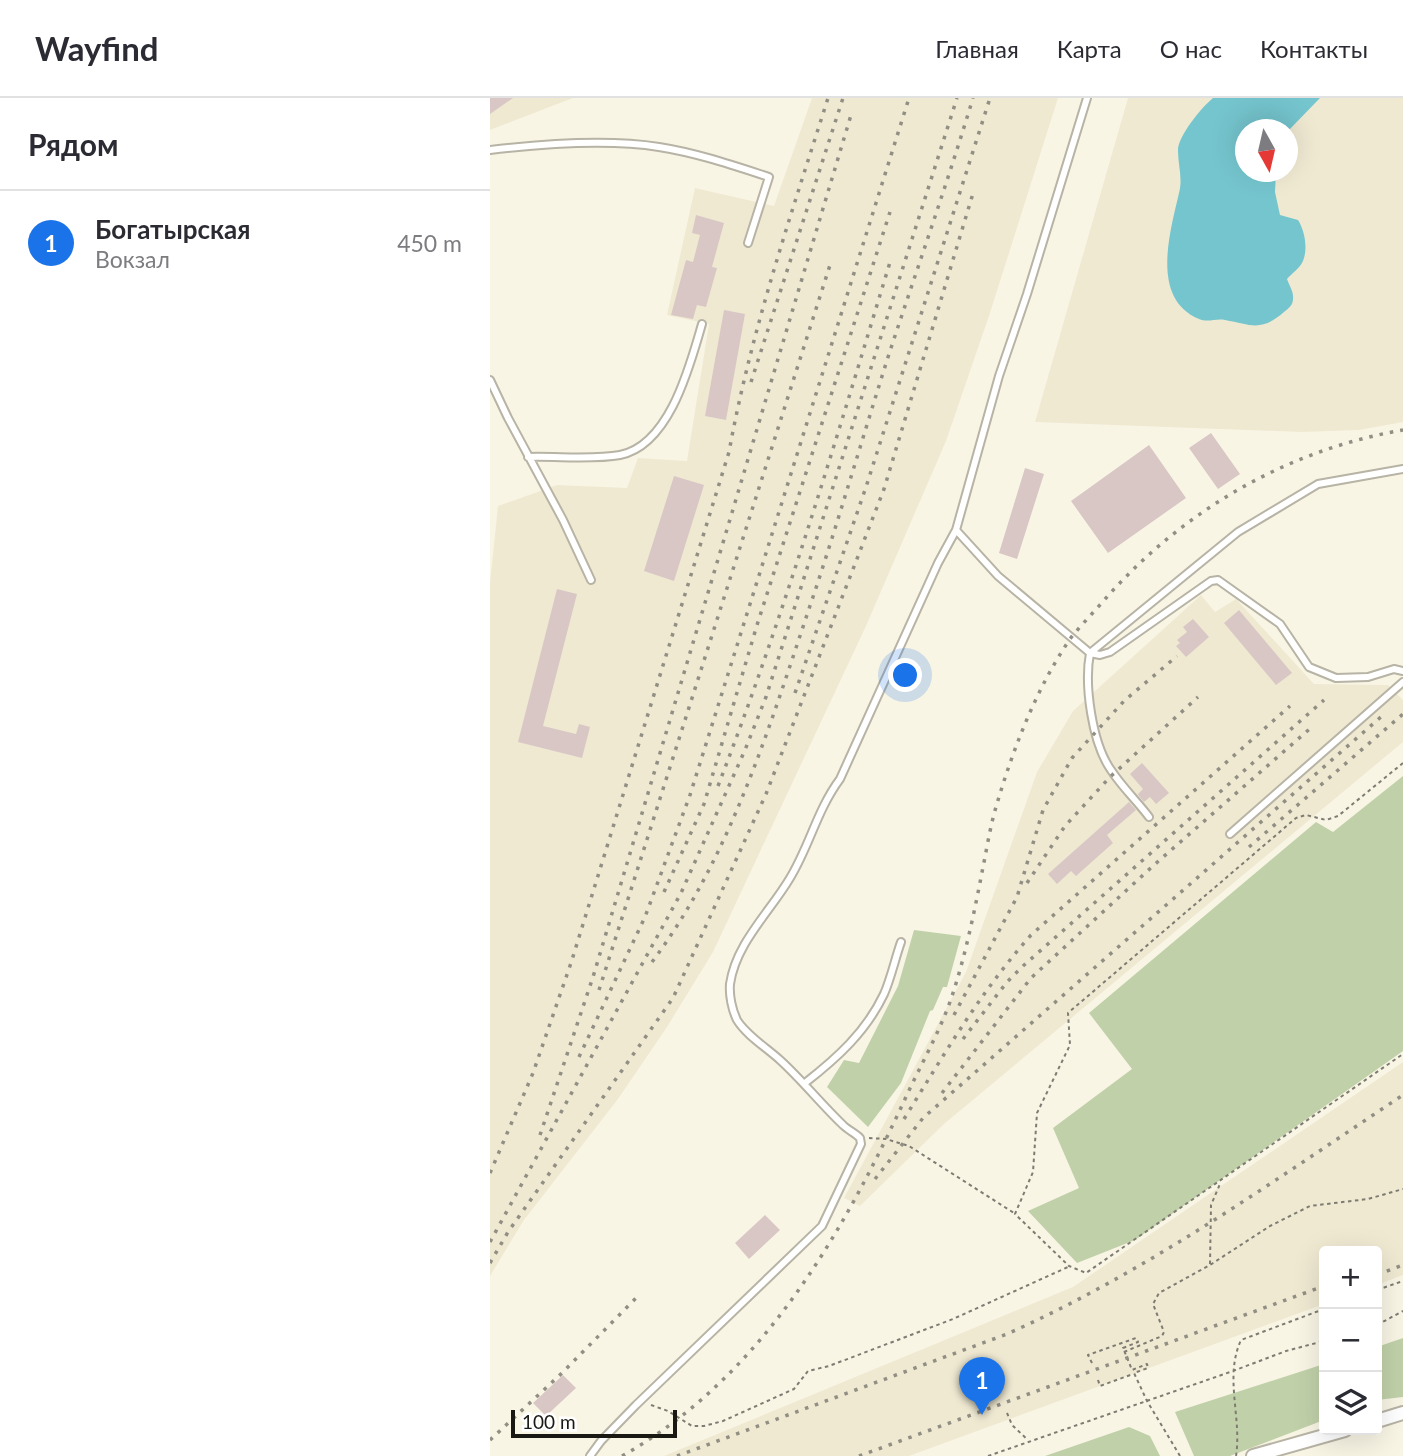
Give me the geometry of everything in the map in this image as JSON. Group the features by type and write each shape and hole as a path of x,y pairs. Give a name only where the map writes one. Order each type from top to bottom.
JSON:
{"street":[{"path":"1382,1419 1403,1413"},
{"path":"1253,1456 1327,1435"}],"lane":[{"path":"590,1456 636,1405 822,1226 861,1144 860,1138 845,1126 806,1083 742,1027 734,1013 730,983 737,960 762,914 788,881 803,854 813,825 830,793 841,779 938,563 956,530 999,376 1087,98"},
{"path":"490,150 563,145 655,147 715,159 769,177 748,243"},
{"path":"528,457 620,455 641,447 681,393 702,324"},
{"path":"490,380 528,457 564,520 591,580"},
{"path":"1149,817 1109,769 1100,747 1088,689 1090,653 1238,532 1318,484 1403,469"},
{"path":"956,530 998,576 1090,653 1100,655 1110,652 1211,581 1218,580 1280,624 1309,667 1336,678 1368,677 1394,669 1403,671"},
{"path":"1230,834 1403,682"},
{"path":"806,1083 836,1059 858,1036 884,994 901,942"}],"path":[{"path":"1015,1214 1032,1172 1037,1113 1070,1045 1068,1013 1296,818 1306,814 1326,820 1338,816 1403,763"},
{"path":"860,1138 903,1143 1015,1214 1069,1266 1086,1273 1403,1054"},
{"path":"1210,1265 1211,1205 1221,1181"},
{"path":"1124,1352 1162,1336 1164,1332 1153,1304 1159,1293 1210,1265 1270,1226 1310,1206 1368,1199 1403,1189"},
{"path":"636,1405 652,1405 692,1426 723,1422 794,1390 808,1371 829,1366 953,1319 1069,1266"},
{"path":"1382,1288 1403,1281"},
{"path":"1236,1456 1238,1442 1233,1371 1239,1345 1244,1338 1319,1311"},
{"path":"1382,1322 1403,1311"},
{"path":"1092,1363 1088,1355 1136,1338 1138,1342 1122,1348 1132,1370 1146,1364 1148,1368 1100,1386 1098,1380"},
{"path":"988,1456 1286,1351 1319,1342"},
{"path":"1134,1373 1147,1401 1180,1456"},
{"path":"1007,1413 1012,1425 1029,1441"}],"shaded area":[{"path":"490,98 573,98 490,130"},
{"path":"812,98 1058,98 946,441 866,626 713,952 618,1099 524,1220 490,1276 490,583 498,506 557,485 627,488 638,458 687,461 709,324 667,315 695,188 774,206"},
{"path":"1128,98 1403,98 1403,422 1359,430 1301,432 1035,422"},
{"path":"1201,595 1215,612 1236,599 1314,684 1388,685 1403,700 1403,742 944,1124 860,1206 844,1198 966,972 1037,772 1073,711"},
{"path":"1403,1062 1403,1275 1382,1283 1382,1246 1319,1246 1319,1306 909,1456 664,1456 1073,1287"}],"green space":[{"path":"1403,776 1403,1051 1135,1240 1077,1263 1028,1211 1079,1188 1053,1128 1132,1069 1089,1013 1316,822 1333,832"},
{"path":"914,930 961,936 947,987 943,987 933,1010 930,1011 901,1083 868,1127 827,1087 844,1060 859,1063 898,986"},
{"path":"1403,1338 1403,1397 1382,1399 1382,1345"},
{"path":"1319,1366 1319,1422 1230,1456 1194,1456 1175,1412"},
{"path":"1129,1427 1150,1436 1160,1456 1045,1456"}],"water":[{"path":"1213,98 1320,98 1298,121 1235,119 1235,182 1276,182 1280,215 1298,220 1305,240 1303,261 1287,279 1293,294 1291,305 1276,318 1262,325 1199,319 1184,309 1174,296 1169,280 1168,245 1181,182 1179,145 1203,108"}],"building":[{"path":"490,98 513,98 490,114"},
{"path":"696,215 724,223 712,267 717,268 706,307 697,305 693,319 671,315 686,260 693,262 700,235 692,233"},
{"path":"724,310 745,314 726,420 705,416"},
{"path":"1211,433 1240,474 1218,489 1189,448"},
{"path":"1149,445 1186,498 1108,553 1071,501"},
{"path":"1025,468 1044,474 1017,559 999,553"},
{"path":"674,476 704,485 674,581 644,571"},
{"path":"557,589 577,594 543,726 576,734 579,724 590,727 582,758 518,742"},
{"path":"1239,610 1292,673 1276,685 1224,623"},
{"path":"1193,619 1209,637 1186,657 1176,646 1180,643 1177,640 1187,632 1183,627"},
{"path":"1142,763 1169,793 1156,804 1150,797 1144,802 1138,794 1143,789 1130,774"},
{"path":"1129,802 1136,810 1107,835 1113,843 1076,876 1071,871 1057,884 1048,874"},
{"path":"765,1215 780,1230 749,1259 735,1243"},
{"path":"563,1375 576,1388 546,1416 533,1403"}],"railway":[{"path":"490,1173 533,1073 571,963 729,452 760,318 828,98"},
{"path":"751,382 843,98"},
{"path":"579,1057 645,917 690,795 909,98"},
{"path":"490,1242 681,893 745,750 766,697 957,98"},
{"path":"652,962 706,876 728,831 766,736 973,98"},
{"path":"795,693 866,487 990,98"},
{"path":"540,1135 593,977 851,115"},
{"path":"490,1263 508,1232 673,998 766,794 884,489 974,190"},
{"path":"664,892 704,804 757,625 890,212"},
{"path":"718,786 788,590 891,259"},
{"path":"599,990 830,265"},
{"path":"622,1456 671,1424 715,1387 755,1346 791,1301 853,1203 948,1007 966,947 992,822 1003,785 1036,699 1070,639 1136,566 1204,511 1240,489 1319,452 1360,439 1403,430"},
{"path":"954,1015 1017,897 1043,810 1072,758 1124,701 1177,656"},
{"path":"1027,883 1065,826 1110,777 1198,697"},
{"path":"963,1039 1007,982 1023,966 1324,700"},
{"path":"904,1119 979,1002 1031,935 1290,706"},
{"path":"1249,847 1403,714"},
{"path":"875,1179 923,1118 1382,716"},
{"path":"942,1093 1031,978 1154,865 1313,726"},
{"path":"677,1456 1007,1334 1059,1309 1210,1223 1403,1095"},
{"path":"1382,1273 1403,1265"},
{"path":"859,1456 1319,1288"},
{"path":"490,1440 562,1373 640,1294"}],"place":[{"name":"Богатырская","path":"982,1415"}]}
